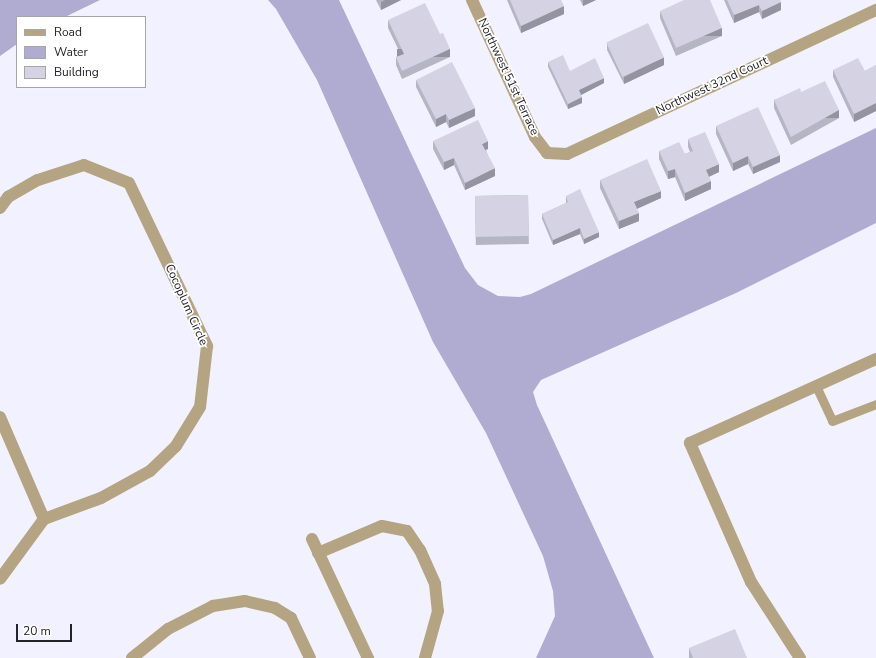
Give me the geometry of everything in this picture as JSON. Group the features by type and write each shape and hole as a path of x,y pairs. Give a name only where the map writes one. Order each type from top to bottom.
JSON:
{"street":[{"name":"Northwest 51st Terrace","path":"472,0 534,137 546,153"},
{"name":"Northwest 32nd Court","path":"546,153 567,154 876,10"},
{"name":"Cocoplum Circle","path":"0,208 8,197 38,180 84,165 129,183 207,346 200,407 176,446 150,471 101,498 44,519"},
{"path":"800,658 751,582 690,443 876,359"},
{"path":"0,417 44,519 0,579"},
{"path":"318,552 382,526 407,530 420,550 435,584 438,611 425,658"},
{"path":"312,539 368,658"},
{"path":"132,658 168,629 213,606 245,600 275,608 291,618 310,658"}],"lane":[{"path":"816,386 832,421 876,404"}],"water":[{"path":"0,0 100,0 67,16 16,16 16,45 0,56"},
{"path":"268,0 339,0 465,268 478,285 498,296 520,297 531,294 876,128 876,223 736,293 541,380 533,392 537,405 654,658 536,658 555,616 553,591 543,556 486,433 433,342 317,80 276,9"}],"building":[{"path":"510,0 561,0 564,6 521,26"},
{"path":"684,0 710,0 722,28 676,48 660,11"},
{"path":"727,0 780,0 781,2 762,11 759,5 734,15"},
{"path":"425,3 440,34 443,33 450,49 402,71 396,57 404,54 388,20"},
{"path":"648,23 664,57 622,77 606,42"},
{"path":"563,55 570,71 595,58 604,78 579,90 582,97 568,104 548,62"},
{"path":"858,58 865,71 876,65 876,103 854,114 833,70"},
{"path":"452,62 475,108 449,120 446,114 436,119 416,80"},
{"path":"825,81 839,110 791,137 774,100 800,88 801,92"},
{"path":"758,107 780,155 753,167 748,156 733,163 716,126"},
{"path":"478,120 488,141 482,144 495,168 465,183 454,158 444,162 433,141"},
{"path":"705,132 719,164 706,170 711,181 685,193 675,169 668,171 659,151 679,142 685,154 693,151 688,139"},
{"path":"647,159 661,191 634,202 639,213 619,221 600,180"},
{"path":"580,189 599,232 584,239 580,228 553,240 542,214 568,202 566,196"},
{"path":"528,195 529,236 476,237 475,196"},
{"path":"735,629 747,658 693,658 689,648"}]}
